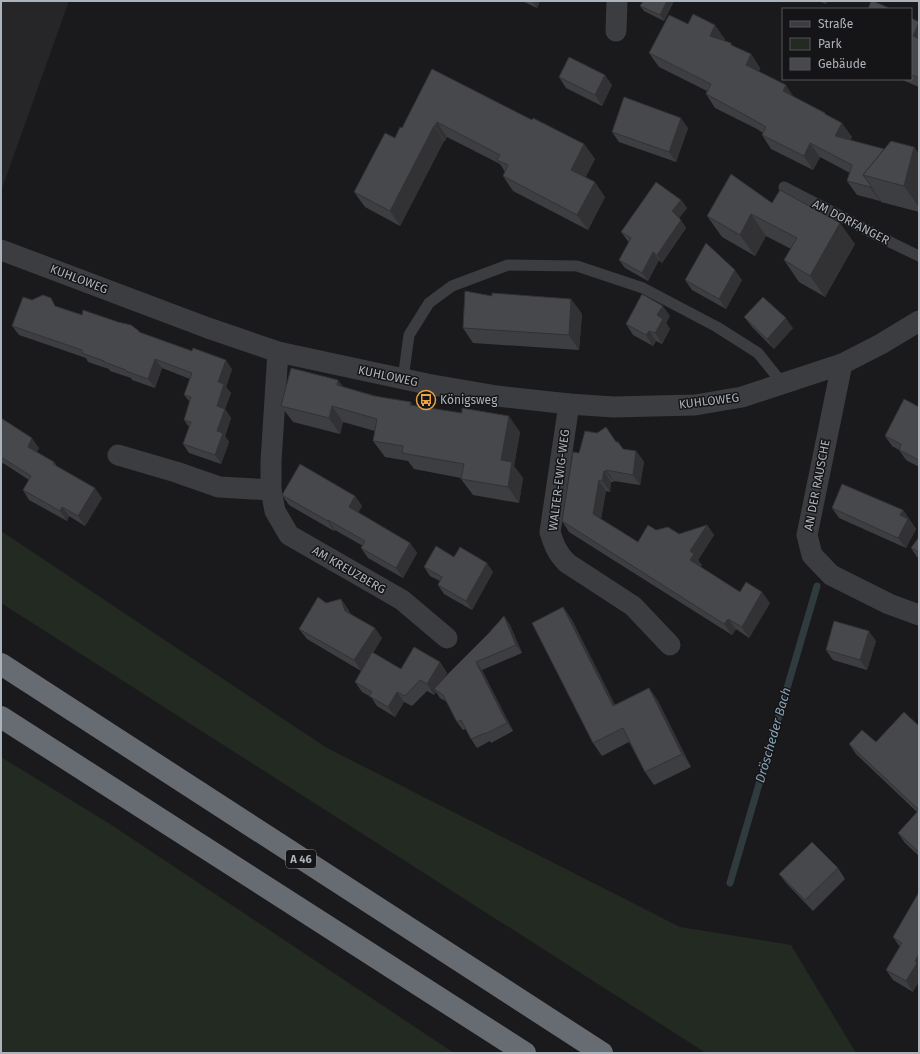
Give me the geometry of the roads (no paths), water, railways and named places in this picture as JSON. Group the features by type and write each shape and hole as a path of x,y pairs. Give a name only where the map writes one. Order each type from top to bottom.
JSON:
{"highway":[{"name":"A 46","path":"1,664 602,1053"},
{"path":"1,717 525,1053"}],"street":[{"path":"616,32 617,1"},
{"name":"KUHLOWEG","path":"1,250 208,328 278,352 427,384 497,396 569,404 614,407 695,405 742,397 842,364 881,344 919,320"},
{"name":"AM KREUZBERG","path":"278,352 270,490 275,511 289,535 402,600 447,638"},
{"name":"AN DER RAUSCHE","path":"842,364 806,535 812,555 831,575 889,604 919,615"},
{"name":"WALTER-EWIG-WEG","path":"569,404 550,532 559,555 567,564 633,606 670,645"},
{"path":"118,455 176,472 219,487 270,490"}],"lane":[{"name":"AM DORFANGER","path":"784,187 919,256"},
{"path":"403,379 409,335 429,303 452,286 508,265 577,266 642,288 717,327 758,353 782,383"}],"waterway":[{"name":"Dröscheder Bach","path":"730,883 817,586"}],"place":[{"name":"Königsweg","path":"426,400"}]}
